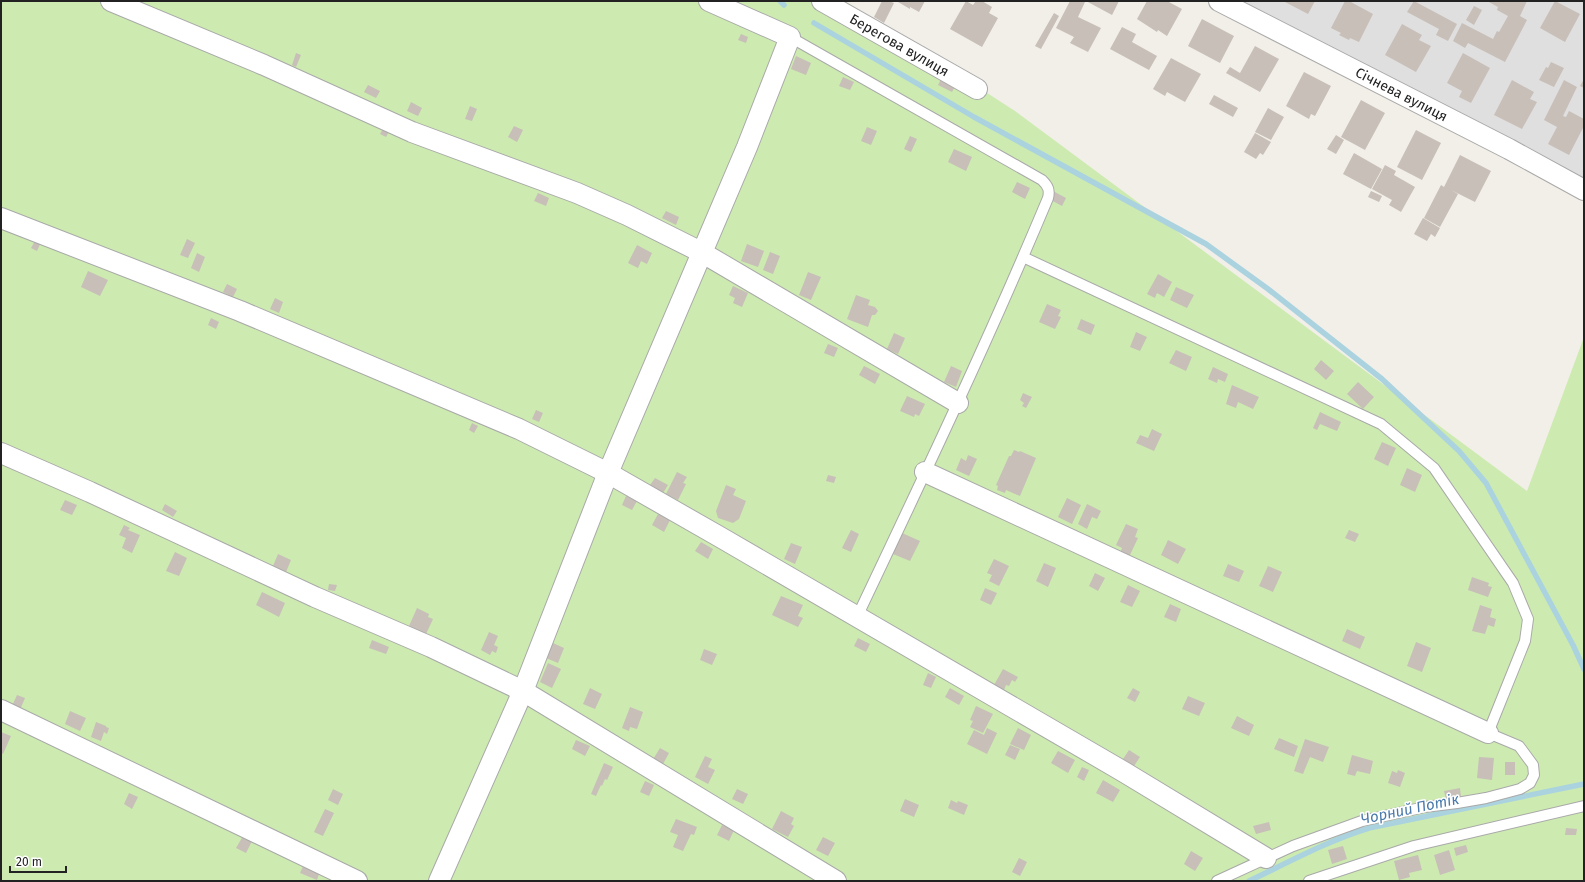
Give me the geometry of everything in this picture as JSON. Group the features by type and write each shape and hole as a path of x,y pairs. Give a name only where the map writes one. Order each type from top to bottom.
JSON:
{"street":[{"path":"111,1 264,65 412,132 577,193 627,215 701,252 958,403"},
{"path":"439,881 523,691 608,473 747,147 790,37 709,1"},
{"name":"Берегова вулиця","path":"822,1 976,89"},
{"name":"Січнева вулиця","path":"1219,1 1509,149 1584,190"},
{"path":"1,218 247,314 519,429 608,473 1124,772 1266,858"},
{"path":"1,454 90,492 315,597 431,646 523,691 836,881"},
{"path":"925,472 1488,733"},
{"path":"1,710 357,881"}],"lane":[{"path":"790,37 1042,180 1047,185 1049,191 1048,198 1024,257 958,403 857,617"},
{"path":"1024,257 1380,424 1434,468 1513,583 1528,619 1525,641 1488,733 1519,746 1533,765 1534,775 1530,783 1520,789 1486,798 1425,807 1362,820 1293,846 1217,881"},
{"path":"1309,881 1414,846 1584,806"}],"shaded area":[{"path":"1219,1 1584,1 1584,192"}],"green space":[{"path":"1,1 845,1 1015,111 1527,491 1584,337 1584,881 1,881"}],"building":[{"path":"882,1 894,3 884,23 874,17"},
{"path":"898,1 925,1 919,12 910,7 910,9"},
{"path":"966,1 973,5 976,1 982,1 992,7 989,13 998,18 982,47 950,29"},
{"path":"1070,1 1085,2 1078,17 1101,28 1088,52 1070,43 1074,37 1056,28"},
{"path":"1086,1 1119,1 1112,15"},
{"path":"1147,1 1167,1 1182,9 1167,36 1158,30 1157,32 1137,19"},
{"path":"1285,1 1315,1 1308,14"},
{"path":"1345,1 1349,1 1373,14 1359,42 1350,38 1349,40 1339,35 1341,33 1331,28"},
{"path":"1414,1 1457,24 1448,41 1436,35 1439,29 1407,12"},
{"path":"1487,1 1527,1 1520,16 1527,20 1505,62 1468,43 1465,48 1453,41 1462,23 1493,39 1497,31 1499,32 1508,16 1497,10 1498,7"},
{"path":"1555,1 1580,14 1565,42 1540,28"},
{"path":"1474,6 1482,10 1474,25 1466,20"},
{"path":"1054,13 1059,16 1041,49 1035,46"},
{"path":"1202,19 1234,36 1220,63 1188,46"},
{"path":"1402,24 1422,35 1419,40 1431,46 1416,72 1385,55"},
{"path":"1122,27 1136,34 1132,42 1157,56 1149,70 1110,49"},
{"path":"741,34 748,37 746,43 738,40"},
{"path":"1255,46 1279,59 1260,92 1226,73 1230,67 1240,73"},
{"path":"296,53 301,55 296,67 292,65"},
{"path":"1463,53 1490,68 1471,103 1459,97 1462,91 1447,83"},
{"path":"796,56 811,63 806,75 791,69"},
{"path":"1171,58 1201,74 1185,102 1167,92 1165,96 1153,89"},
{"path":"1551,62 1564,68 1554,87 1539,80 1546,67 1548,68"},
{"path":"945,72 959,79 952,92 938,85"},
{"path":"1304,72 1331,86 1315,116 1311,114 1309,119 1286,106"},
{"path":"843,77 854,82 850,90 839,86"},
{"path":"1584,79 1584,88 1580,86"},
{"path":"1512,80 1534,92 1530,99 1537,102 1522,129 1494,115"},
{"path":"1564,80 1577,87 1563,116 1566,117 1569,111 1584,119 1584,126 1569,155 1548,144 1557,127 1544,120"},
{"path":"368,85 380,91 376,98 364,92"},
{"path":"1214,95 1238,108 1233,117 1209,104"},
{"path":"1361,100 1385,113 1365,150 1341,137"},
{"path":"411,102 422,108 418,116 407,111"},
{"path":"470,106 477,109 472,121 465,119"},
{"path":"1268,108 1284,117 1271,140 1255,132"},
{"path":"385,125 391,128 386,137 380,134"},
{"path":"514,126 523,130 517,142 508,137"},
{"path":"867,127 877,131 871,145 861,141"},
{"path":"1416,130 1441,143 1422,180 1397,167"},
{"path":"1255,133 1271,142 1263,155 1260,153 1256,159 1244,152"},
{"path":"1336,135 1344,140 1336,154 1327,149"},
{"path":"910,136 917,139 911,152 904,149"},
{"path":"954,149 972,157 966,171 948,162"},
{"path":"1354,153 1382,169 1371,189 1343,174"},
{"path":"1460,155 1491,171 1475,202 1451,190 1458,194 1440,227 1424,218 1441,185 1444,187"},
{"path":"1385,165 1396,171 1394,175 1415,187 1401,212 1389,205 1392,200 1372,189"},
{"path":"1017,182 1030,188 1025,199 1012,192"},
{"path":"1053,191 1066,198 1062,206 1049,199"},
{"path":"1371,191 1382,196 1379,202 1368,197"},
{"path":"538,193 549,198 546,206 534,201"},
{"path":"666,211 679,217 676,225 662,218"},
{"path":"1423,218 1440,228 1435,237 1431,234 1427,241 1414,234"},
{"path":"36,239 41,242 37,251 31,248"},
{"path":"187,239 195,243 188,258 180,255"},
{"path":"747,244 764,251 758,267 741,261"},
{"path":"637,245 652,253 647,264 641,261 638,268 628,263"},
{"path":"770,252 780,256 773,274 763,270"},
{"path":"197,253 205,257 199,272 191,268"},
{"path":"88,271 108,280 100,296 81,287"},
{"path":"808,272 821,277 811,300 799,295"},
{"path":"1158,274 1172,282 1164,297 1157,293 1155,298 1147,294"},
{"path":"227,284 237,289 233,297 223,292"},
{"path":"733,286 748,293 742,307 733,303 735,298 729,295"},
{"path":"1176,287 1194,295 1187,308 1170,300"},
{"path":"856,295 870,300 868,305 875,307 878,311 875,315 872,315 868,327 847,319"},
{"path":"275,298 283,302 279,313 270,309"},
{"path":"1047,304 1061,310 1058,316 1061,317 1055,329 1039,322"},
{"path":"211,318 219,322 216,329 208,325"},
{"path":"1081,319 1095,325 1091,335 1077,329"},
{"path":"1136,332 1147,337 1140,351 1130,347"},
{"path":"894,333 905,338 898,354 887,349"},
{"path":"828,344 838,348 834,357 824,353"},
{"path":"1176,350 1192,357 1186,371 1169,363"},
{"path":"1321,360 1334,371 1326,380 1314,369"},
{"path":"864,366 880,374 875,384 859,375"},
{"path":"951,366 962,371 956,387 944,382"},
{"path":"1213,367 1228,374 1225,382 1218,379 1217,383 1208,379"},
{"path":"1358,382 1374,397 1363,409 1347,394"},
{"path":"1232,385 1259,397 1253,409 1238,402 1236,408 1226,404"},
{"path":"1023,393 1032,397 1026,408 1022,406 1024,403 1020,400"},
{"path":"907,396 925,404 919,416 915,414 914,417 900,411"},
{"path":"536,410 543,413 539,422 532,419"},
{"path":"1320,412 1341,422 1337,431 1320,424 1317,430 1313,428"},
{"path":"472,423 478,426 474,433 469,430"},
{"path":"1152,429 1162,434 1154,451 1136,443 1140,435 1148,438"},
{"path":"1382,442 1396,448 1388,466 1374,459"},
{"path":"1014,450 1036,458 1020,496 1006,490 1005,493 997,490 998,486 996,485 1009,456 1011,456"},
{"path":"968,455 977,459 969,476 956,470 961,458 966,461"},
{"path":"1407,468 1422,475 1415,492 1400,485"},
{"path":"677,472 687,477 683,483 686,484 678,500 666,494"},
{"path":"828,475 836,477 834,483 826,481"},
{"path":"655,478 668,485 663,493 650,485"},
{"path":"726,485 736,489 733,495 746,501 739,519 733,523 718,518 716,511"},
{"path":"626,496 637,501 632,510 622,505"},
{"path":"1067,498 1081,505 1072,524 1058,517"},
{"path":"65,500 77,505 72,515 60,510"},
{"path":"165,504 177,511 173,517 162,510"},
{"path":"1087,504 1101,511 1097,519 1092,517 1087,529 1078,524"},
{"path":"658,514 670,520 664,532 652,525"},
{"path":"1126,524 1138,529 1135,537 1138,538 1129,557 1120,553 1122,548 1116,545"},
{"path":"124,525 130,528 128,530 140,535 132,553 122,548 126,538 119,535"},
{"path":"851,530 859,534 851,552 842,548"},
{"path":"1349,530 1359,534 1355,542 1345,538"},
{"path":"902,533 920,541 910,561 893,554"},
{"path":"1168,540 1186,549 1178,564 1161,555"},
{"path":"701,542 713,549 708,559 695,551"},
{"path":"791,543 802,547 795,564 784,559"},
{"path":"175,552 187,558 179,576 166,571"},
{"path":"278,554 291,560 286,572 273,566"},
{"path":"994,559 1009,566 999,586 989,581 992,575 987,573"},
{"path":"1044,563 1056,568 1048,587 1036,581"},
{"path":"1228,564 1244,571 1239,582 1223,576"},
{"path":"1268,566 1282,572 1273,592 1259,586"},
{"path":"1095,573 1105,578 1098,591 1089,586"},
{"path":"1472,577 1489,583 1488,586 1492,587 1488,597 1468,590"},
{"path":"329,584 337,585 335,591 328,590"},
{"path":"1128,585 1140,591 1132,607 1120,602"},
{"path":"985,588 997,593 991,605 980,600"},
{"path":"262,592 285,603 279,617 256,605"},
{"path":"781,596 803,605 798,616 803,618 798,627 772,615"},
{"path":"1170,604 1181,609 1176,622 1164,617"},
{"path":"1480,605 1492,609 1490,617 1496,619 1494,627 1488,625 1485,634 1472,631"},
{"path":"417,608 429,614 428,617 433,619 426,634 409,626"},
{"path":"1347,629 1365,637 1360,649 1342,641"},
{"path":"489,632 498,636 494,645 498,647 496,653 492,651 490,655 481,650"},
{"path":"858,638 870,644 866,652 854,646"},
{"path":"372,640 389,647 386,654 369,648"},
{"path":"1416,642 1431,648 1422,672 1407,666"},
{"path":"553,643 564,648 558,663 546,658"},
{"path":"704,649 717,654 712,665 700,660"},
{"path":"548,663 561,669 552,688 540,682"},
{"path":"1003,669 1018,677 1015,682 1012,680 1009,686 1006,685 1004,690 994,685"},
{"path":"928,673 936,677 931,688 923,685"},
{"path":"590,688 602,694 595,709 583,704"},
{"path":"950,688 964,696 959,705 945,697"},
{"path":"1133,688 1140,692 1135,702 1127,698"},
{"path":"17,695 25,698 20,710 12,706"},
{"path":"1188,696 1205,703 1199,716 1182,709"},
{"path":"976,706 993,714 983,733 970,727 973,721 970,720"},
{"path":"630,707 643,712 637,729 630,727 629,731 622,728"},
{"path":"70,711 86,718 80,731 65,724"},
{"path":"1237,716 1254,725 1249,736 1231,728"},
{"path":"96,722 109,728 107,734 104,732 101,741 91,737"},
{"path":"987,728 997,733 987,754 967,744 974,730 984,735"},
{"path":"1018,728 1031,735 1024,750 1010,744"},
{"path":"1,732 11,736 3,754 1,753"},
{"path":"1279,738 1298,746 1294,757 1274,749"},
{"path":"1305,739 1329,747 1323,762 1310,757 1303,774 1294,771"},
{"path":"576,740 590,746 585,756 572,749"},
{"path":"1010,745 1020,749 1015,760 1005,755"},
{"path":"660,748 669,753 662,766 652,761"},
{"path":"1129,750 1140,757 1134,766 1123,759"},
{"path":"1058,751 1075,760 1068,773 1051,763"},
{"path":"1352,755 1373,761 1370,774 1357,771 1355,776 1347,774"},
{"path":"705,756 712,759 708,767 715,770 708,784 695,777"},
{"path":"1479,757 1494,758 1492,780 1477,778"},
{"path":"1505,762 1515,762 1515,775 1505,775"},
{"path":"604,763 613,767 607,780 605,779 596,796 591,794"},
{"path":"1082,767 1089,770 1084,781 1077,777"},
{"path":"1398,770 1405,773 1400,787 1388,783 1392,771 1397,773"},
{"path":"1103,780 1120,790 1113,802 1096,793"},
{"path":"645,781 654,785 649,796 640,792"},
{"path":"1460,788 1461,797 1446,799 1444,791"},
{"path":"333,789 343,794 338,805 328,800"},
{"path":"737,789 748,794 743,804 732,799"},
{"path":"129,793 138,797 132,809 124,804"},
{"path":"905,799 919,805 914,817 900,811"},
{"path":"951,800 968,805 964,815 948,808"},
{"path":"325,809 334,813 323,836 314,832"},
{"path":"781,811 794,818 791,824 794,826 788,837 772,829"},
{"path":"676,819 697,827 694,835 691,834 683,851 673,847 678,835 670,832"},
{"path":"1269,822 1271,830 1256,834 1253,826"},
{"path":"722,825 734,830 729,841 717,835"},
{"path":"1566,828 1577,829 1576,835 1565,835"},
{"path":"243,836 252,841 246,853 236,848"},
{"path":"823,837 835,843 828,856 816,850"},
{"path":"1466,845 1468,852 1456,856 1454,848"},
{"path":"1343,846 1347,859 1332,864 1328,850"},
{"path":"1449,850 1455,870 1440,875 1434,855"},
{"path":"1191,851 1203,858 1195,871 1184,864"},
{"path":"1418,855 1422,870 1409,873 1410,877 1399,880 1394,861"},
{"path":"1019,858 1027,862 1020,876 1012,872"},
{"path":"304,864 320,871 317,880 300,873"}],"waterway":[{"path":"780,1 784,5"},
{"path":"814,23 974,117 1206,244 1268,289 1382,379 1459,451 1486,483 1573,645 1584,669"},
{"name":"Чорний Потік","path":"1249,881 1323,845 1369,828 1584,784"}]}
